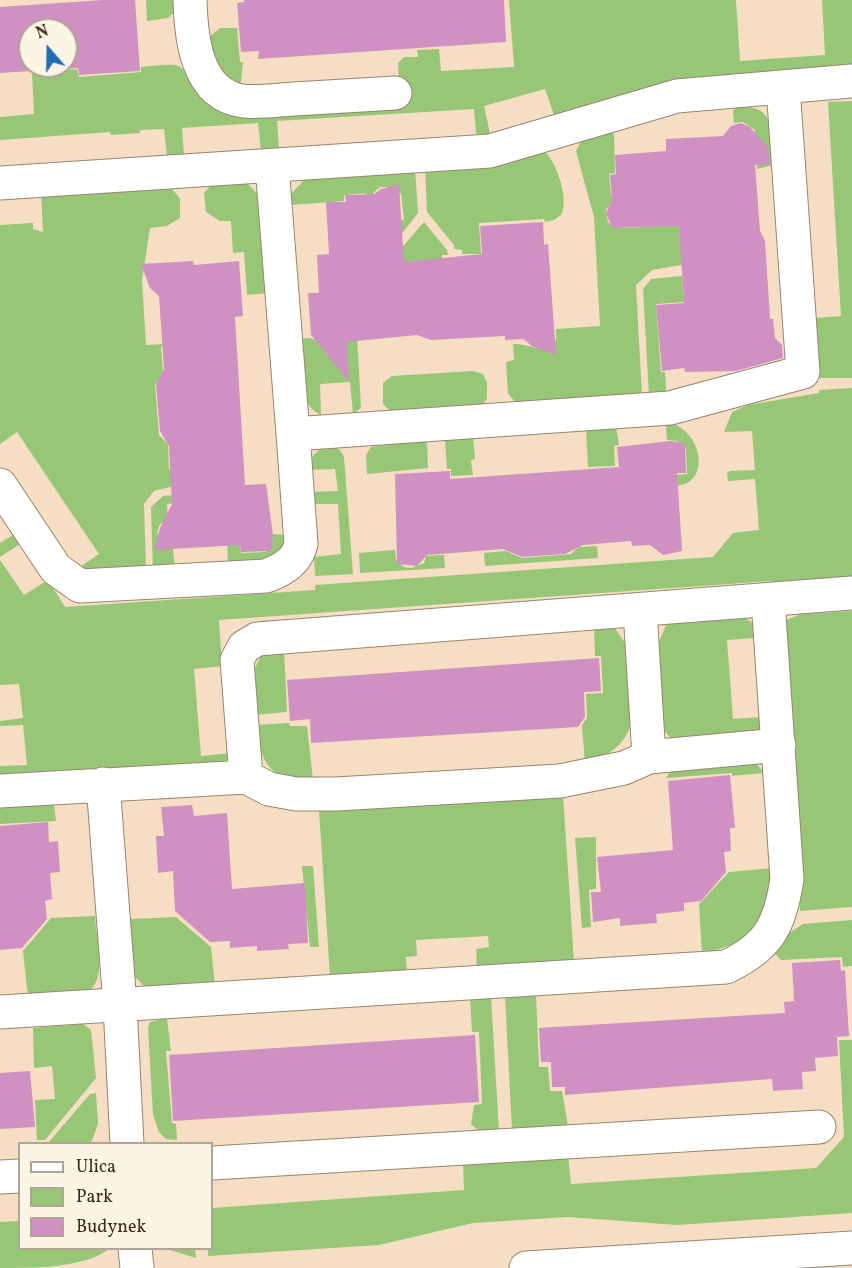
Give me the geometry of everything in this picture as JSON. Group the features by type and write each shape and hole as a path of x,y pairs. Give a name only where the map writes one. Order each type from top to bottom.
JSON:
{"street":[{"path":"190,0 192,40 201,66 205,76 225,95 255,101 395,93"},
{"path":"0,183 490,150 677,96 852,81"},
{"path":"293,434 670,408 803,372 783,87"},
{"path":"0,485 56,568 80,586 266,576 279,571 295,559 301,544 272,166"},
{"path":"246,777 237,660 244,647 257,639 852,593"},
{"path":"0,1012 726,967 746,958 766,938 782,912 787,879 768,600"},
{"path":"640,610 649,757"},
{"path":"0,791 246,777 269,789 336,794 560,780 624,768 649,757 778,745"},
{"path":"103,784 120,1005 127,1142"},
{"path":"213,1163 819,1126"},
{"path":"0,1177 18,1176"},
{"path":"526,1268 852,1248"},
{"path":"135,1250 137,1268"}],"green space":[{"path":"146,0 176,0 173,13 168,18 147,21"},
{"path":"509,0 736,0 740,61 825,55 822,0 852,0 852,65 669,83 554,115 545,89 484,106 490,133 481,136 476,133 474,109 277,121 279,149 261,151 258,123 182,128 184,156 167,157 164,129 111,135 110,132 0,140 0,117 34,114 32,78 78,78 78,73 79,77 141,72 141,67 175,65 187,74 205,100 400,104 398,63 404,57 418,57 417,50 439,49 441,71 514,67"},
{"path":"220,28 237,28 240,62 243,62 241,82 236,85 218,72 208,38"},
{"path":"852,101 852,378 818,378 815,318 841,316 828,102"},
{"path":"737,107 750,107 766,116 772,133 774,165 757,169 755,130 743,122 734,123 733,111"},
{"path":"611,131 614,135 615,173 609,174 611,195 616,196 606,210 608,222 622,228 633,228 684,219 687,264 652,270 636,285 642,396 516,403 508,394 506,362 514,360 513,344 536,348 546,347 556,340 556,329 600,326 594,217 576,151 583,137"},
{"path":"542,150 557,170 563,190 561,215 545,222 544,219 479,223 481,254 462,254 462,250 454,249 454,245 427,212 425,168"},
{"path":"415,169 418,213 393,245 392,221 404,220 401,194 393,187 380,187 373,193 373,198 368,199 366,193 344,195 344,201 291,205 290,195 306,178"},
{"path":"213,183 247,183 262,199 269,293 247,295 244,252 233,253 231,221 220,221 206,212 204,193"},
{"path":"170,187 180,198 180,218 167,226 150,228 142,280 146,345 165,344 161,347 163,373 155,385 159,435 168,444 169,470 173,470 174,486 154,491 144,504 146,572 77,569 99,554 17,432 0,444 0,225 33,223 33,229 43,232 41,193"},
{"path":"424,222 447,250 448,255 442,255 442,262 399,265 398,252"},
{"path":"682,276 684,302 656,304 661,372 665,372 666,390 649,396 643,289 651,279"},
{"path":"357,335 361,408 353,414 350,382 320,384 321,415 313,410 303,392 298,339 310,338 326,345"},
{"path":"473,371 483,374 487,382 487,399 482,405 390,411 383,404 383,383 392,376"},
{"path":"852,388 852,577 777,587 771,581 219,620 222,666 194,669 201,756 231,753 227,760 220,764 0,776 0,766 27,765 23,725 0,726 0,721 23,718 19,684 0,685 0,560 24,595 48,580 65,607 315,590 315,585 713,557 733,533 759,530 755,479 728,481 727,473 730,471 755,470 752,431 724,432 732,412 748,405 819,393 819,390"},
{"path":"669,423 680,427 689,435 698,456 695,476 688,483 676,486 675,475 687,474 686,448 677,441 667,440 666,426"},
{"path":"616,427 619,445 614,446 615,466 588,467 586,429"},
{"path":"473,437 475,459 471,460 473,475 451,476 451,469 447,469 445,440"},
{"path":"427,440 428,468 367,474 366,455 371,447"},
{"path":"331,446 340,450 344,457 353,574 315,576 314,557 341,554 338,504 310,504 309,492 338,491 335,469 308,470 315,454"},
{"path":"175,495 176,503 167,504 168,521 160,524 157,533 162,547 173,549 175,568 153,572 151,507 163,496"},
{"path":"16,533 23,542 0,557 0,543"},
{"path":"273,534 285,535 284,546 276,559 228,563 227,543 239,541 241,553 266,552 271,546"},
{"path":"597,546 598,558 485,566 484,553 506,551 522,558 571,554 578,547"},
{"path":"395,550 396,560 404,567 411,568 424,563 426,556 444,555 445,568 360,573 359,553"},
{"path":"852,611 852,907 800,911 784,621 801,614"},
{"path":"745,618 753,623 755,638 727,640 733,719 761,717 760,729 756,732 672,740 663,729 657,646 667,623"},
{"path":"614,627 628,647 633,719 621,743 609,753 585,764 582,725 587,718 586,694 603,693 601,656 595,656 594,629"},
{"path":"284,651 287,712 255,715 252,674 263,652"},
{"path":"289,723 290,726 307,726 313,780 287,778 270,768 265,760 256,725"},
{"path":"756,763 764,773 666,778 671,770"},
{"path":"563,795 574,961 477,968 476,949 489,947 488,936 416,940 417,956 406,957 407,972 330,977 319,810"},
{"path":"54,804 56,821 0,824 0,808"},
{"path":"596,837 596,889 589,890 591,927 582,928 575,838"},
{"path":"302,866 313,866 319,947 310,947"},
{"path":"772,868 767,902 755,926 746,936 734,943 702,953 699,904 729,872"},
{"path":"95,916 99,968 94,986 88,992 28,998 23,951 51,918"},
{"path":"176,917 211,947 215,985 146,988 135,977 130,919"},
{"path":"852,920 852,966 843,967 842,957 781,960 773,952 789,933 803,924"},
{"path":"536,994 539,1067 548,1067 550,1091 562,1091 568,1126 512,1129 505,996"},
{"path":"470,997 491,997 499,1131 480,1132 471,1124 474,1105 482,1104 479,1032 472,1032"},
{"path":"167,1018 171,1051 166,1051 172,1123 176,1124 177,1140 166,1139 159,1132 153,1115 148,1028 150,1022"},
{"path":"83,1024 91,1030 96,1078 45,1140 37,1140 35,1100 55,1099 52,1066 34,1068 33,1028"},
{"path":"839,1040 852,1040 852,1213 677,1225 568,1217 473,1223 379,1245 208,1256 208,1250 213,1250 213,1208 464,1190 463,1162 568,1155 571,1184 816,1168 844,1137"},
{"path":"96,1093 98,1124 91,1142 49,1142 90,1094"},
{"path":"18,1221 18,1250 107,1250 87,1260 58,1266 0,1268 0,1222"},
{"path":"170,1250 195,1250 196,1258"}],"building":[{"path":"135,0 140,71 79,75 78,18 18,18 18,72 0,73 0,7"},
{"path":"244,0 504,0 506,42 258,59 259,51 241,52 237,3 244,2"},
{"path":"741,123 750,127 768,147 770,164 755,165 760,231 765,241 770,319 773,319 775,338 782,345 783,358 736,371 685,372 684,368 662,371 656,305 684,303 679,226 612,228 606,213 612,199 610,175 616,174 615,155 666,151 666,139 723,136 731,126"},
{"path":"399,184 404,262 482,254 480,226 543,222 544,245 548,244 556,355 532,346 523,339 505,340 505,336 431,340 417,335 347,342 349,382 311,335 308,293 319,293 317,255 329,254 326,202 346,202 345,195 374,194 381,189"},
{"path":"193,261 194,265 239,261 243,316 235,317 245,485 266,484 273,535 272,551 241,552 240,545 154,550 160,528 172,504 169,446 160,431 156,384 164,369 159,296 150,288 141,264"},
{"path":"670,441 685,443 686,473 677,473 682,551 663,555 650,545 632,546 631,541 583,545 565,554 522,557 503,549 427,555 417,566 397,564 395,474 450,471 450,479 619,467 617,447"},
{"path":"599,658 601,691 584,692 585,717 578,727 311,743 310,719 290,721 287,680"},
{"path":"730,775 735,828 730,828 731,851 724,852 726,872 701,901 684,903 684,911 656,914 657,923 620,926 620,918 593,922 591,892 601,892 597,857 673,850 668,781"},
{"path":"192,805 194,816 227,813 232,889 305,883 308,943 288,944 289,949 257,951 257,946 230,948 230,941 210,942 175,911 173,871 158,873 156,836 164,836 161,807"},
{"path":"48,822 49,842 58,841 60,872 50,873 52,899 45,901 47,919 22,948 0,950 0,826"},
{"path":"840,960 841,971 845,970 849,1036 837,1037 838,1056 815,1058 816,1071 802,1072 803,1089 773,1091 772,1079 565,1095 565,1087 552,1087 551,1062 541,1062 539,1028 785,1013 784,1002 794,1001 792,963"},
{"path":"475,1035 479,1102 173,1121 169,1055"},
{"path":"30,1071 35,1127 0,1129 0,1073"}]}
